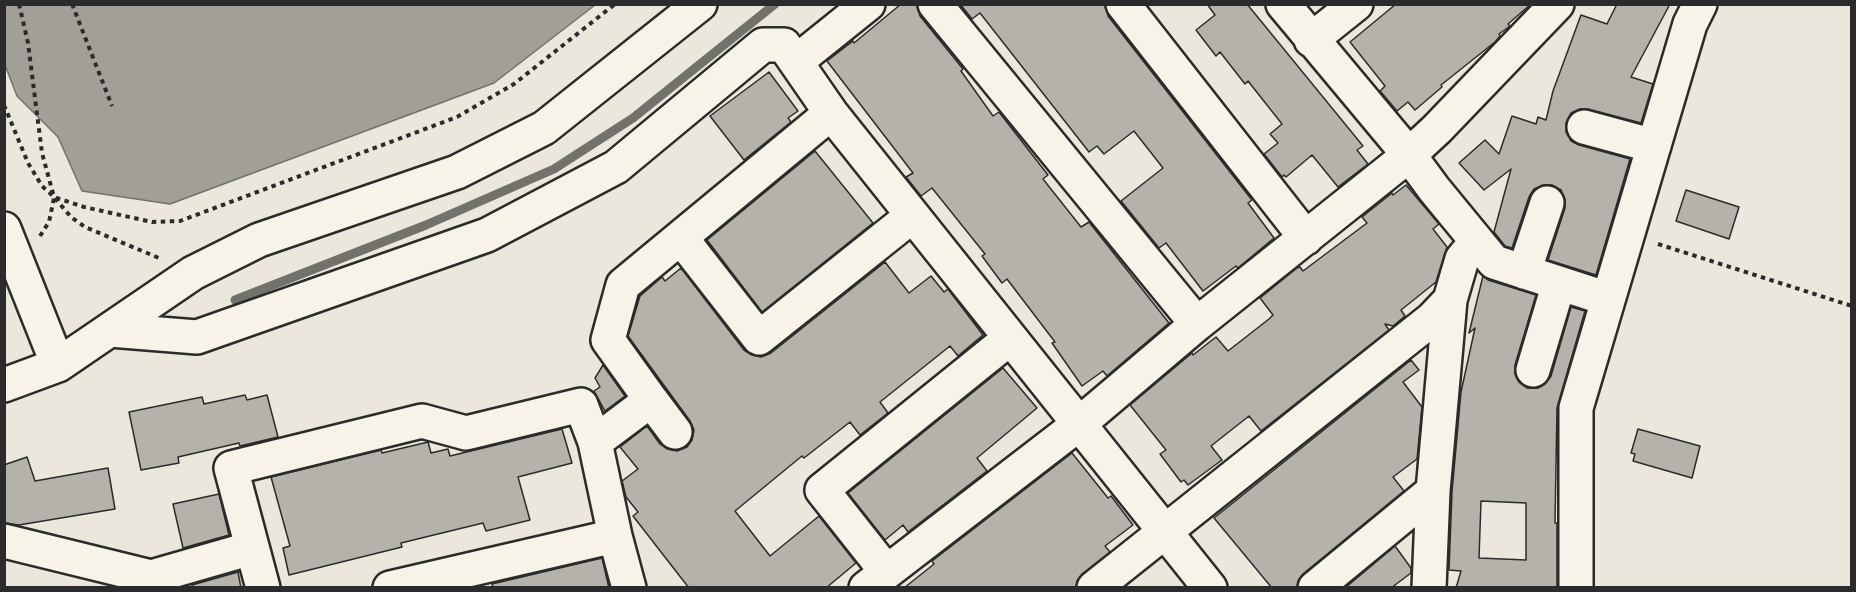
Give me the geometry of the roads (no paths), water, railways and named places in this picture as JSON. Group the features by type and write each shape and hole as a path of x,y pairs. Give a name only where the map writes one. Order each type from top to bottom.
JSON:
{"street":[{"path":"4,385 58,366 193,273 258,240 457,172 544,128 700,4"},
{"path":"797,62 868,4"},
{"path":"935,4 1197,324"},
{"path":"1123,4 1306,238"},
{"path":"1283,4 1409,155 1494,262 1608,299"},
{"path":"1311,40 1356,4"},
{"path":"1009,339 822,490 876,579 1079,424 1197,324 1409,155 1557,4"},
{"path":"1576,588 1576,408 1690,24 1700,4"},
{"path":"110,330 197,337 487,235 616,167 763,45 784,45 831,113 1009,339 1210,588"},
{"path":"675,432 608,340 622,285 831,113"},
{"path":"1584,127 1653,146"},
{"path":"1524,272 1547,203"},
{"path":"681,238 759,338 912,216"},
{"path":"4,229 58,366"},
{"path":"1429,588 1433,491 1450,300 1462,259 1476,242"},
{"path":"1533,370 1559,283"},
{"path":"1094,588 1432,319 1450,300"},
{"path":"594,442 651,400"},
{"path":"263,588 231,468 422,421 466,434 581,405 594,442 629,588"},
{"path":"1315,588 1433,491"},
{"path":"390,588 615,536"},
{"path":"4,541 152,582 252,548"}],"waterway":[{"path":"235,300 426,225 554,169 633,118 775,4"}]}
